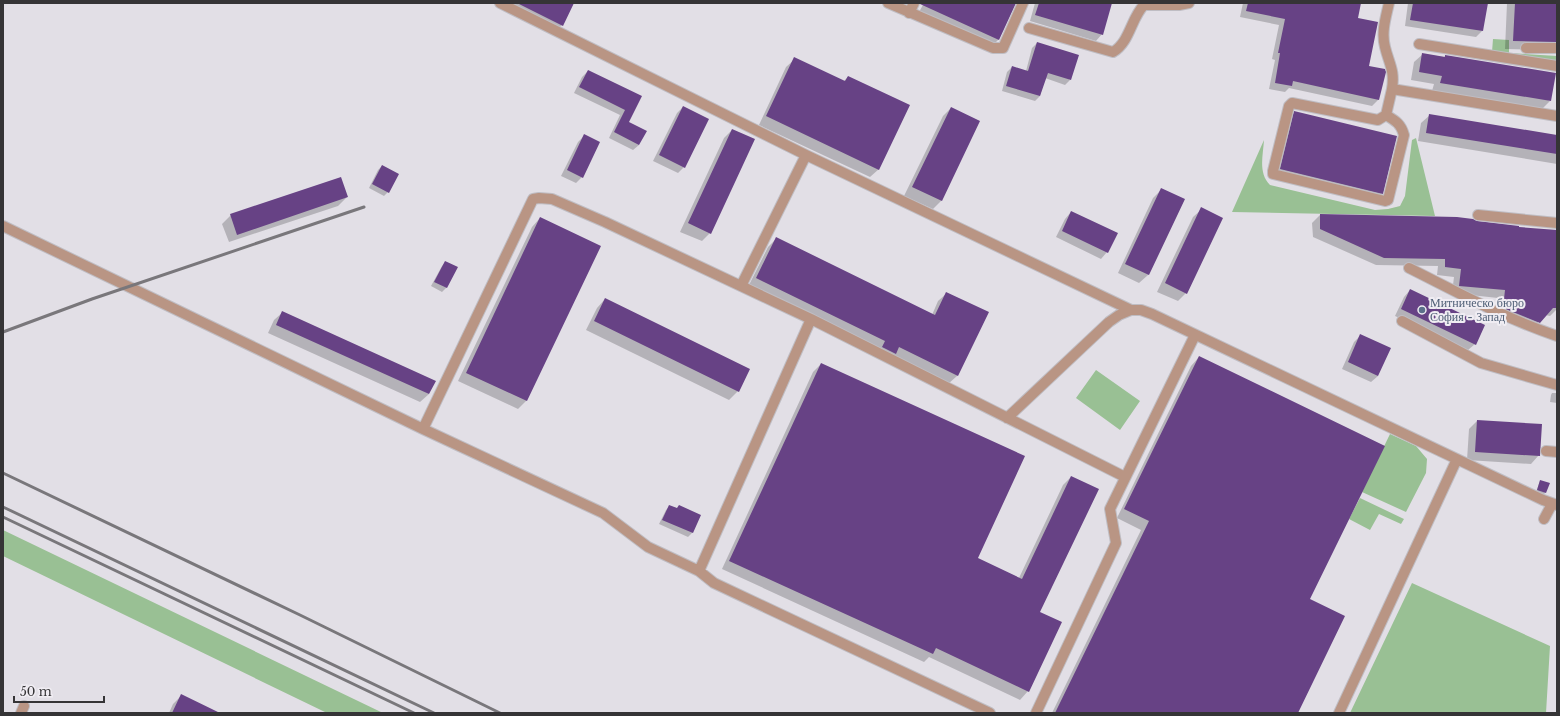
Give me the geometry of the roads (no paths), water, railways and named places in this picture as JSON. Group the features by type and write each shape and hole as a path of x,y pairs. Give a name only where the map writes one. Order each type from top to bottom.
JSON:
{"lane":[{"path":"500,3 806,155 1131,310"},
{"path":"888,3 993,48 1003,48 1023,3"},
{"path":"909,12 914,3"},
{"path":"1029,28 1113,52 1120,48 1138,11 1144,5 1179,5 1189,3"},
{"path":"1386,115 1398,122 1402,127 1404,135 1388,200 1385,201 1273,174 1289,106 1292,103 1378,120 1386,115 1394,78 1384,37 1389,3"},
{"path":"1419,44 1557,66"},
{"path":"1526,48 1557,48"},
{"path":"1392,89 1557,116"},
{"path":"741,286 806,155"},
{"path":"423,429 533,199 539,198 552,199 570,206 811,319 1125,477"},
{"path":"1478,215 1557,223"},
{"path":"3,226 423,429 603,514 648,547 699,571 714,583 990,713"},
{"path":"1409,268 1492,309 1557,336"},
{"path":"1007,418 1109,322 1119,315 1131,310 1141,310 1555,505 1544,519"},
{"path":"699,571 811,319"},
{"path":"1402,321 1481,363 1557,385"},
{"path":"1036,713 1116,543 1110,510 1195,335"},
{"path":"1546,451 1557,452"},
{"path":"1339,713 1456,459"}],"railway":[{"path":"3,332 92,299 364,207"},
{"path":"3,473 300,615 500,713"},
{"path":"3,507 434,713"},
{"path":"3,517 414,713"}],"place":[{"name":"Митническо бюро София - Запад","path":"1422,310"}]}
